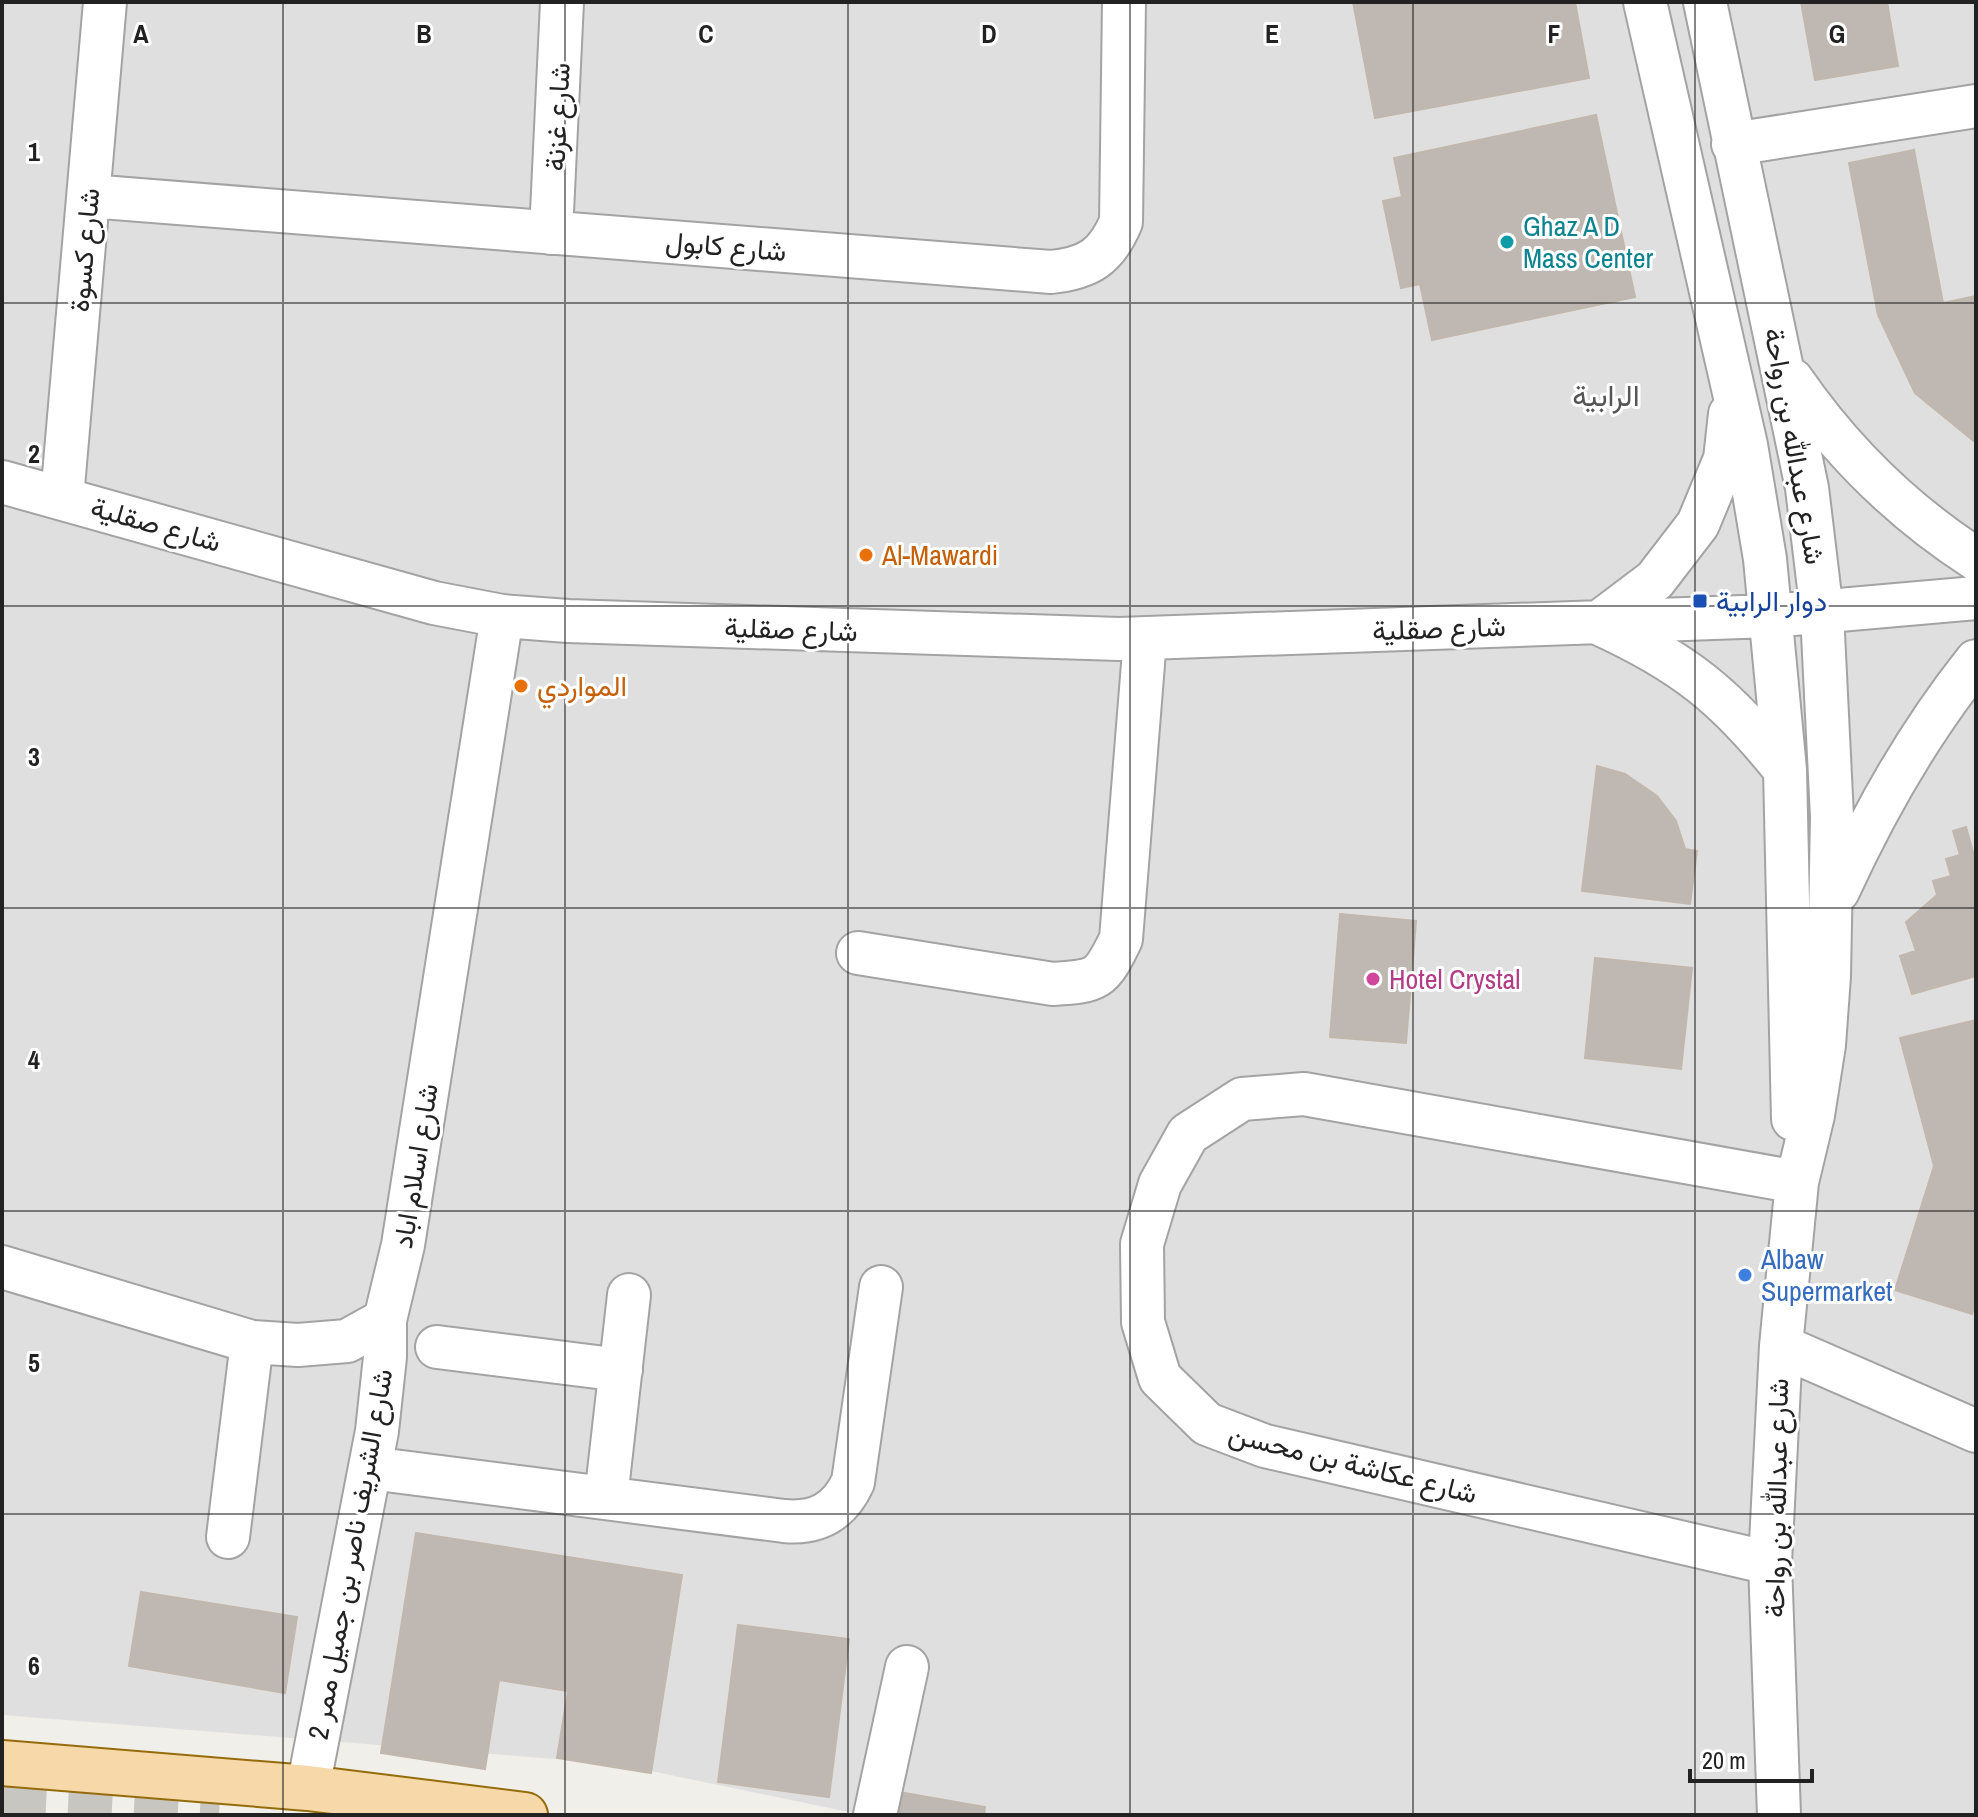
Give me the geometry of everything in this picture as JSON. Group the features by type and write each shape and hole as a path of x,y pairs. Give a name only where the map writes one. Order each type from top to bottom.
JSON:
{"main road":[{"path":"2,1763 308,1788 525,1815"}],"street":[{"name":"شارع كسوة","path":"62,498 105,2"},
{"name":"شارع غزنة","path":"551,233 562,2"},
{"name":"شارع كابول","path":"89,196 1051,272 1074,270 1095,260 1112,243 1121,222 1124,2"},
{"name":"شارع عبدالله بن رواحة","path":"1645,2 1757,502 1785,770 1797,1182"},
{"name":"شارع عبدالله بن رواحة","path":"1705,2 1807,488 1822,613 1832,817 1824,1045 1813,1115 1797,1182 1781,1346 1770,1563 1779,1815"},
{"path":"1733,144 1976,106"},
{"path":"1783,367 1826,426 1875,480 1912,512 1976,559"},
{"path":"1598,623 1655,580 1698,524 1725,459 1733,389"},
{"name":"شارع صقلية","path":"2,482 434,603 502,616 568,621 1145,639 1770,616 1976,598"},
{"name":"شارع اسلام اباد","path":"385,1320 403,1245 502,616"},
{"name":"شارع صقلية","path":"1598,623 1643,643 1685,669 1724,700 1785,770"},
{"path":"858,953 1053,984 1084,982 1104,972 1121,939 1145,639"},
{"path":"1831,907 1853,858 1905,763 1976,661"},
{"name":"شارع عكاشة بن محسن","path":"1770,1563 1265,1446 1207,1424 1160,1378 1143,1322 1142,1244 1160,1184 1188,1134 1242,1099 1304,1094 1797,1182"},
{"path":"2,1267 252,1342 298,1345 347,1341 385,1320"},
{"path":"370,1468 802,1522 818,1519 845,1498 857,1464 881,1287"},
{"path":"606,1498 629,1295"},
{"name":"شارع الشريف ناصر بن جميل ممر 2","path":"308,1788 370,1468 382,1394 385,1320"},
{"path":"228,1537 252,1342"},
{"path":"1781,1346 1976,1431"},
{"path":"437,1347 621,1370"},
{"path":"875,1815 907,1667"}],"shaded area":[{"path":"2,2 1976,2 1976,1815 863,1815 617,1764 2,1715"}],"building":[{"path":"1353,2 1575,2 1589,78 1375,118"},
{"path":"1801,2 1887,2 1898,66 1815,80"},
{"name":"Ghaz A D Mass Center","path":"1596,115 1635,297 1432,340 1420,284 1401,288 1383,201 1402,197 1394,158"},
{"path":"1914,150 1943,303 1976,296 1976,443 1915,393 1878,315 1849,163"},
{"path":"1597,766 1625,774 1657,796 1676,821 1685,849 1697,851 1690,904 1582,891"},
{"path":"1966,827 1976,863 1976,976 1912,994 1900,956 1916,951 1906,922 1937,895 1933,881 1951,876 1946,859 1960,855 1953,831"},
{"name":"Hotel Crystal","path":"1340,914 1416,921 1406,1043 1330,1037"},
{"path":"1595,958 1692,968 1681,1069 1585,1058"},
{"path":"1976,1020 1976,1299 1972,1314 1895,1290 1934,1166 1900,1038"},
{"path":"416,1533 682,1575 651,1773 557,1758 568,1691 499,1680 485,1769 381,1753"},
{"path":"141,1592 297,1617 285,1693 129,1666"},
{"path":"738,1625 849,1639 829,1797 718,1782"},
{"path":"899,1792 985,1807 984,1815 895,1815"}],"tunnel":[{"path":"2,1805 219,1815"}],"place":[{"name":"Ghaz A D Mass Center","path":"1507,242"},
{"name":"Al-Mawardi","path":"866,555"},
{"name":"دوار الرابية","path":"1700,601"},
{"name":"المواردي","path":"521,686"},
{"name":"Hotel Crystal","path":"1373,979"},
{"name":"Albaw Supermarket","path":"1745,1275"}],"district":[{"name":"الرابية","path":"1606,395"}]}
